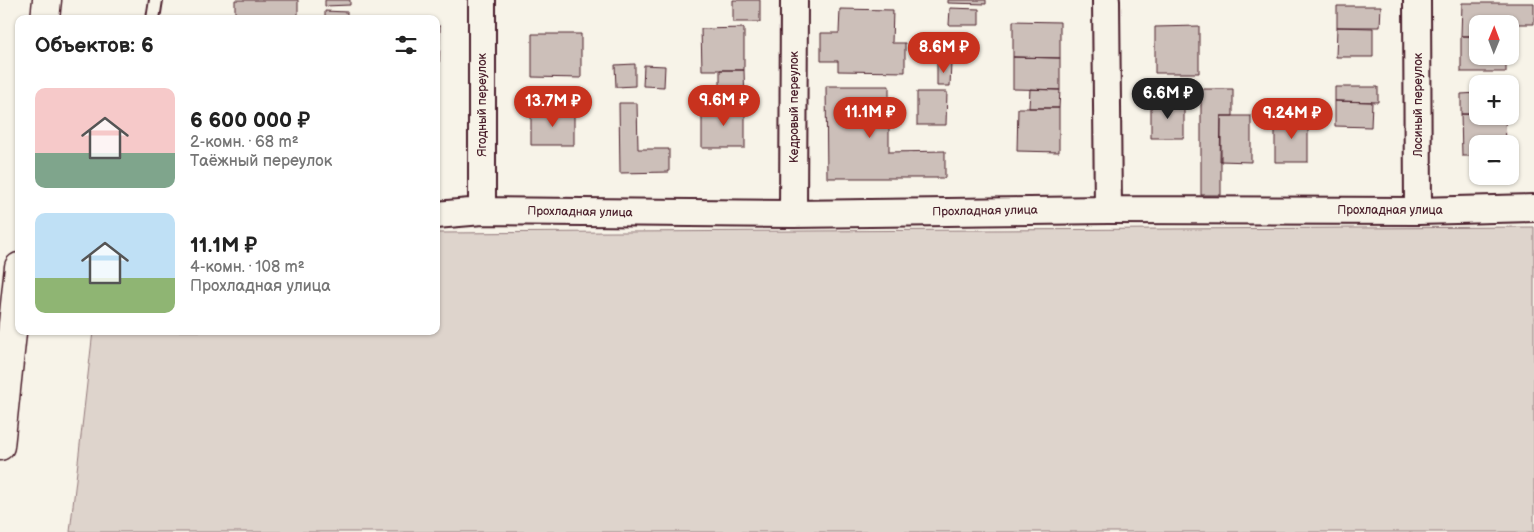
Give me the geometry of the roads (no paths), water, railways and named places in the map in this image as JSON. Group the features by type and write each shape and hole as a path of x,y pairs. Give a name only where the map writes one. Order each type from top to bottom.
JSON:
{"main road":[{"path":"45,15 47,0"},
{"path":"0,446 15,305"}],"street":[{"name":"Ягодный переулок","path":"482,0 482,211"},
{"name":"Кедровый переулок","path":"793,214 794,0"},
{"path":"1106,0 1108,210"},
{"name":"Лосиный переулок","path":"1418,0 1418,210"},
{"name":"Прохладная улица","path":"440,215 482,211 793,214 1534,208"}],"lane":[{"path":"154,15 156,0"}]}
